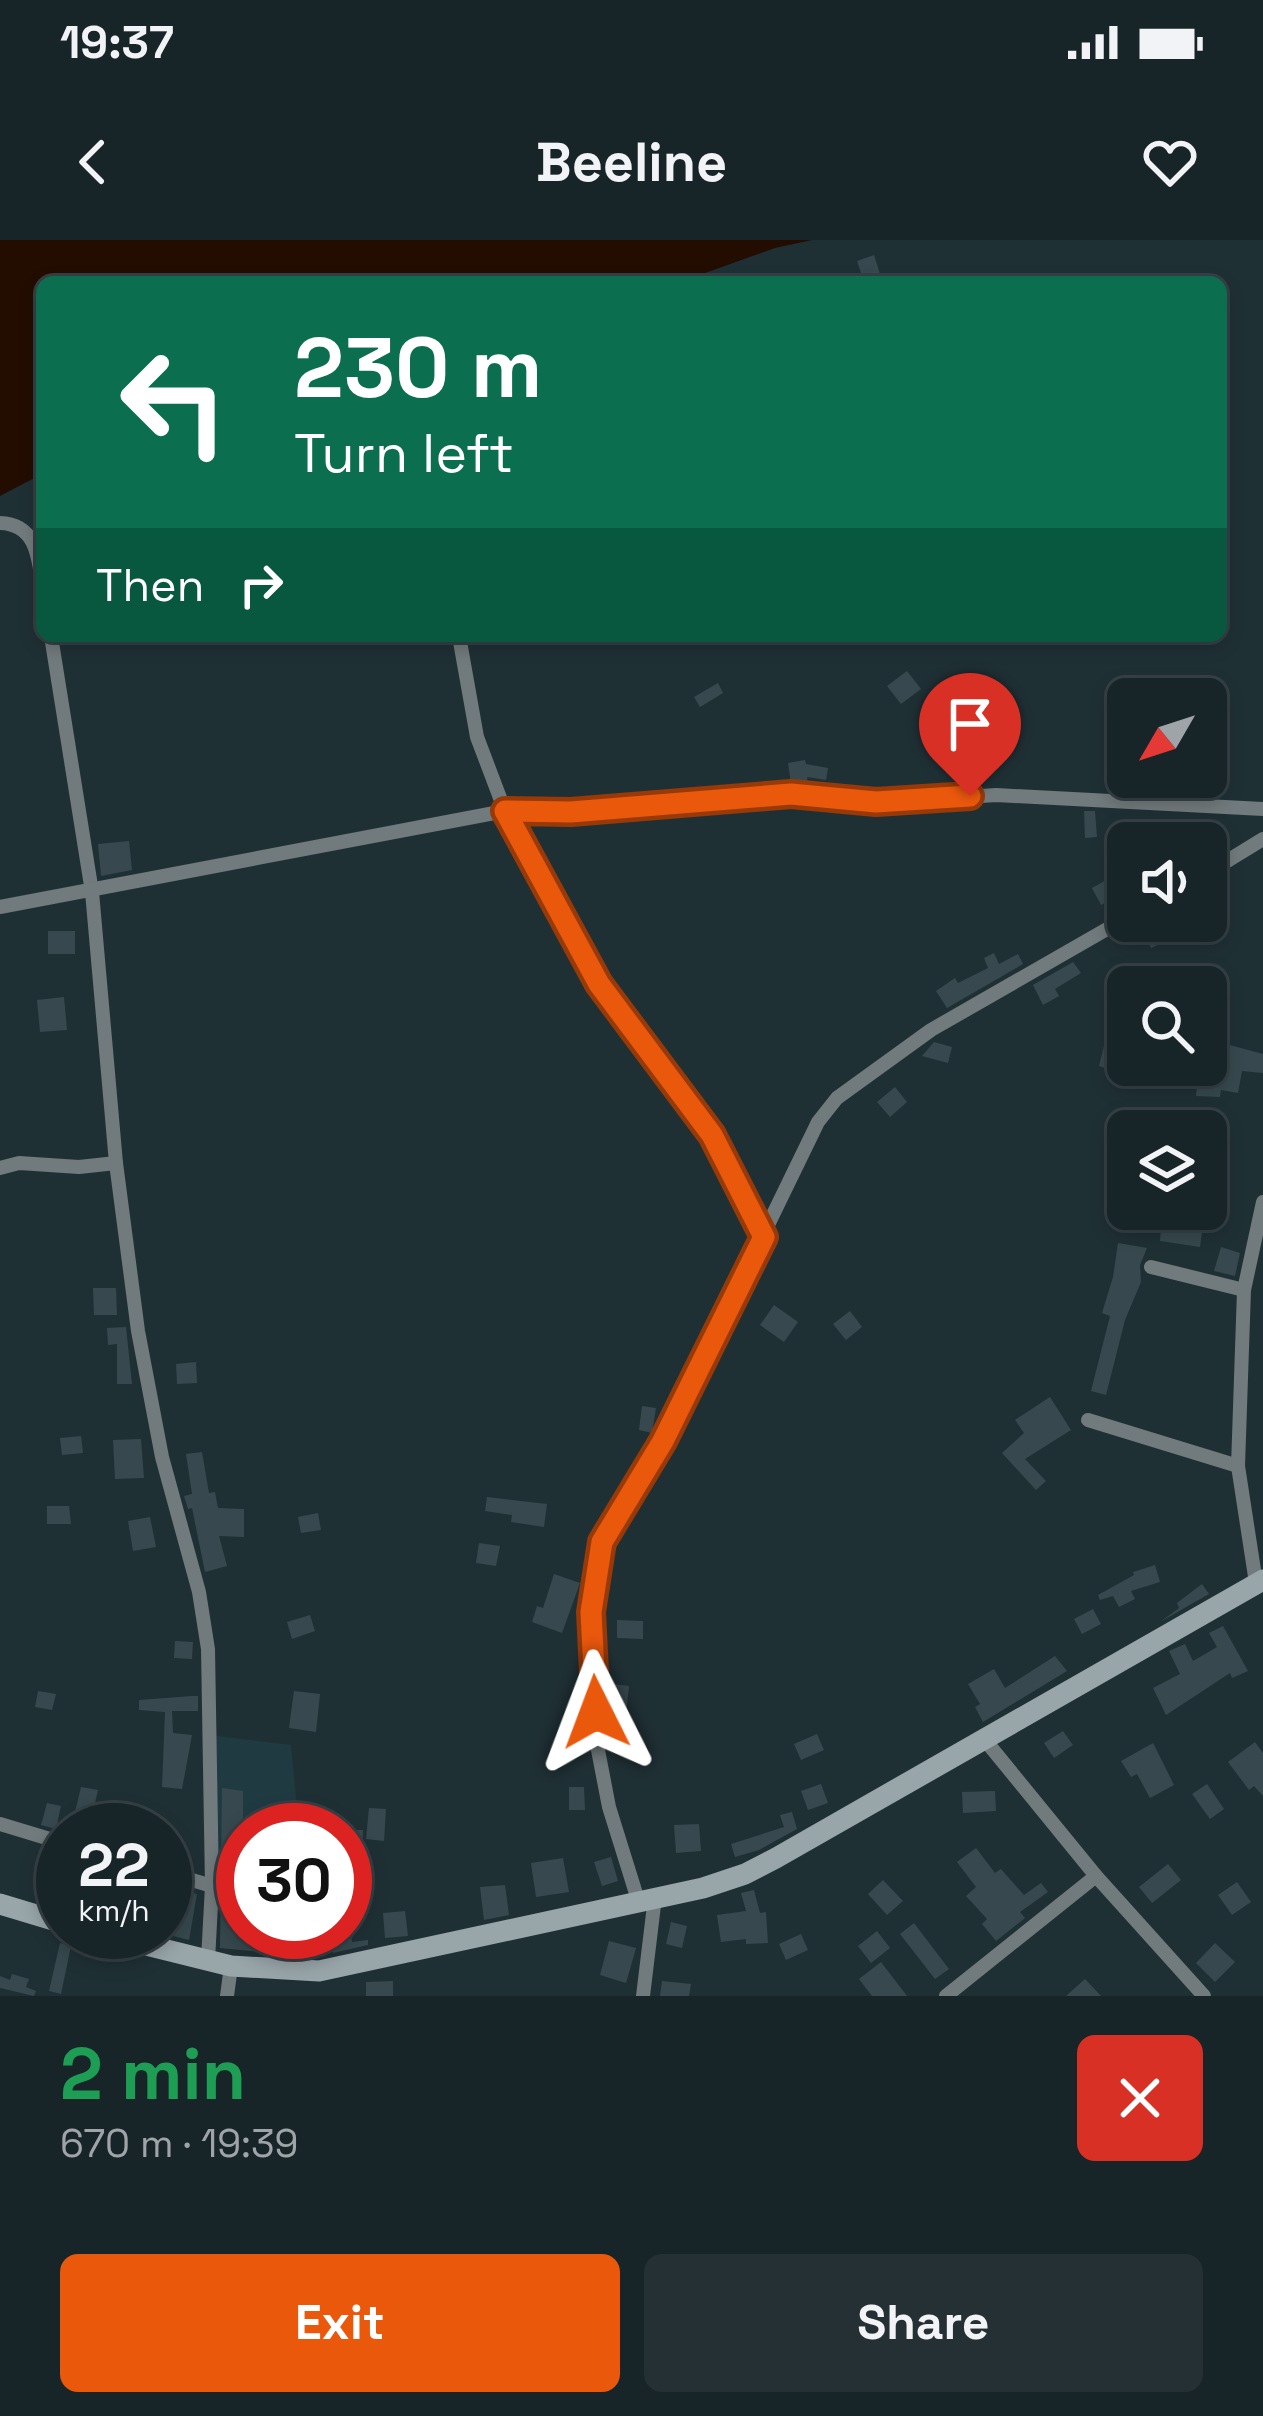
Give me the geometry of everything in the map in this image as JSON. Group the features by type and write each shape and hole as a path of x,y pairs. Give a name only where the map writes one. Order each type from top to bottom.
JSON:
{"street":[{"path":"0,523 21,527 36,546"},
{"path":"52,642 92,892 116,1163 146,1373 208,1648 212,1886 208,1960"},
{"path":"460,642 477,737 505,811 599,984 712,1135 764,1237"},
{"path":"0,907 505,811 571,812 791,794 876,802 996,795 1263,809"},
{"path":"1227,861 1263,839"},
{"path":"644,1996 646,1899 609,1807 598,1750 591,1612 602,1542 663,1441 818,1122 837,1097 931,1030 1107,929"},
{"path":"0,1168 19,1163 79,1167 116,1163"},
{"path":"192,1956 231,1966 319,1971 746,1874 1259,1582 1238,1466 1244,1290 1263,1202"},
{"path":"1151,1267 1244,1290"},
{"path":"1088,1420 1238,1466"},
{"path":"985,1740 1096,1876 1204,1996"},
{"path":"0,1825 36,1835"},
{"path":"946,1996 1096,1876"},
{"path":"192,1880 212,1886"},
{"path":"0,1904 36,1915"},
{"path":"227,1996 231,1966"}],"shaded area":[{"path":"0,240 812,240 697,276 36,276 36,477 0,496"},
{"path":"209,1735 291,1745 296,1803 216,1803 216,1845"}],"building":[{"path":"874,255 881,276 862,276 857,261"},
{"path":"907,671 921,689 901,704 887,686"},
{"path":"718,683 723,693 700,707 694,697"},
{"path":"805,760 828,768 826,780 807,777 808,783 791,784 788,763"},
{"path":"1084,811 1095,811 1097,837 1085,838"},
{"path":"129,841 132,870 101,876 98,844"},
{"path":"1107,880 1107,902 1101,905 1092,888"},
{"path":"48,931 75,931 75,954 48,954"},
{"path":"994,953 999,964 1018,954 1023,964 947,1008 936,991 955,978 958,983 988,968 984,958"},
{"path":"1073,962 1081,973 1055,989 1059,996 1043,1005 1033,985"},
{"path":"64,997 67,1030 40,1032 37,1000"},
{"path":"934,1042 952,1047 948,1063 922,1056"},
{"path":"1227,1044 1263,1054 1263,1073 1242,1071 1238,1093 1221,1090 1220,1097 1196,1096 1197,1086 1227,1086"},
{"path":"1104,1046 1107,1047 1107,1069 1099,1066"},
{"path":"895,1087 907,1102 890,1117 877,1102"},
{"path":"1161,1230 1202,1230 1200,1247 1160,1241"},
{"path":"1118,1243 1147,1248 1106,1395 1091,1391 1110,1316 1102,1313"},
{"path":"1221,1247 1240,1253 1235,1276 1214,1271"},
{"path":"93,1288 116,1288 117,1315 94,1315"},
{"path":"774,1305 798,1322 784,1342 760,1325"},
{"path":"850,1311 862,1327 846,1340 833,1324"},
{"path":"126,1327 132,1384 117,1384 117,1344 108,1345 107,1328"},
{"path":"196,1362 197,1383 177,1384 176,1364"},
{"path":"1050,1397 1071,1430 1025,1459 1046,1481 1036,1490 1002,1453 1024,1433 1015,1420"},
{"path":"642,1406 656,1408 652,1433 639,1430"},
{"path":"81,1436 83,1453 62,1455 60,1438"},
{"path":"141,1439 144,1478 115,1479 113,1440"},
{"path":"202,1452 209,1493 215,1492 218,1508 244,1509 244,1537 219,1536 227,1566 205,1572 192,1508 188,1509 184,1496 192,1494 186,1454"},
{"path":"487,1497 547,1504 544,1527 511,1522 512,1515 485,1511"},
{"path":"47,1506 69,1506 71,1524 47,1524"},
{"path":"318,1513 321,1530 301,1533 298,1517"},
{"path":"150,1517 156,1547 133,1551 128,1521"},
{"path":"479,1543 500,1546 496,1566 476,1563"},
{"path":"1155,1565 1160,1582 1131,1591 1135,1599 1119,1607 1113,1596 1100,1600 1098,1595 1133,1572"},
{"path":"554,1574 580,1583 562,1633 532,1622 537,1606 543,1608"},
{"path":"1202,1584 1209,1594 1160,1622 1179,1608 1177,1603"},
{"path":"1093,1609 1101,1624 1082,1634 1074,1619"},
{"path":"310,1615 315,1631 292,1639 287,1622"},
{"path":"617,1620 643,1621 643,1639 617,1638"},
{"path":"1223,1626 1248,1671 1232,1678 1230,1673 1166,1715 1153,1688 1180,1674 1169,1651 1185,1644 1193,1661 1217,1647 1209,1633"},
{"path":"175,1641 193,1642 192,1659 174,1658"},
{"path":"1055,1656 1067,1671 983,1722 975,1707 980,1704 968,1684 994,1669 1005,1688"},
{"path":"606,1683 629,1686 626,1714 607,1712"},
{"path":"38,1691 56,1694 52,1710 35,1707"},
{"path":"294,1691 320,1694 316,1732 289,1728"},
{"path":"198,1696 198,1711 172,1711 173,1733 192,1735 182,1789 162,1787 165,1712 139,1710 139,1700"},
{"path":"1063,1731 1073,1745 1054,1758 1044,1743"},
{"path":"817,1734 824,1750 801,1760 794,1744"},
{"path":"1255,1742 1263,1753 1263,1796 1254,1786 1249,1790 1228,1762"},
{"path":"1153,1743 1174,1785 1150,1798 1137,1774 1131,1777 1121,1761"},
{"path":"821,1784 828,1803 808,1810 801,1791"},
{"path":"1207,1784 1224,1809 1210,1819 1192,1794"},
{"path":"81,1787 98,1790 95,1803 77,1803"},
{"path":"569,1787 584,1787 585,1810 569,1810"},
{"path":"222,1788 243,1791 243,1803 222,1803"},
{"path":"995,1791 996,1811 963,1813 962,1792"},
{"path":"372,1808 386,1809 384,1841 372,1840"},
{"path":"792,1812 797,1829 735,1857 731,1844 784,1827 780,1815"},
{"path":"699,1824 701,1851 676,1853 674,1825"},
{"path":"976,1848 995,1873 1001,1869 1024,1895 1041,1883 1048,1892 1020,1912 1025,1918 996,1941 982,1924 987,1919 966,1896 976,1887 957,1862"},
{"path":"611,1857 618,1881 602,1886 594,1862"},
{"path":"563,1858 569,1892 536,1897 531,1863"},
{"path":"1168,1864 1181,1880 1152,1903 1139,1887"},
{"path":"883,1880 903,1901 887,1915 868,1894"},
{"path":"1237,1882 1251,1902 1232,1915 1218,1895"},
{"path":"505,1885 509,1915 484,1920 480,1887"},
{"path":"754,1890 760,1913 766,1912 768,1943 721,1942 717,1915 746,1911 741,1893"},
{"path":"405,1911 408,1936 385,1938 383,1913"},
{"path":"671,1922 687,1926 682,1948 666,1944"},
{"path":"914,1923 949,1969 935,1979 900,1934"},
{"path":"877,1931 890,1948 871,1963 858,1946"},
{"path":"801,1934 808,1950 786,1960 779,1944"},
{"path":"609,1941 636,1948 626,1983 600,1975"},
{"path":"1215,1943 1235,1962 1215,1982 1196,1963"},
{"path":"56,1959 68,1959 61,1994 49,1991"},
{"path":"881,1962 907,1996 872,1996 859,1979"},
{"path":"12,1974 29,1979 26,1987 36,1991 34,1996 0,1988 0,1976 10,1980"},
{"path":"1085,1979 1101,1996 1066,1996"},
{"path":"393,1981 393,1996 366,1996 366,1982"},
{"path":"662,1981 691,1984 689,1996 660,1996"}],"route":[{"path":"596,1712 591,1612 602,1542 663,1441 764,1237 712,1135 599,984 505,811 571,812 791,794 876,802 970,796"}]}
